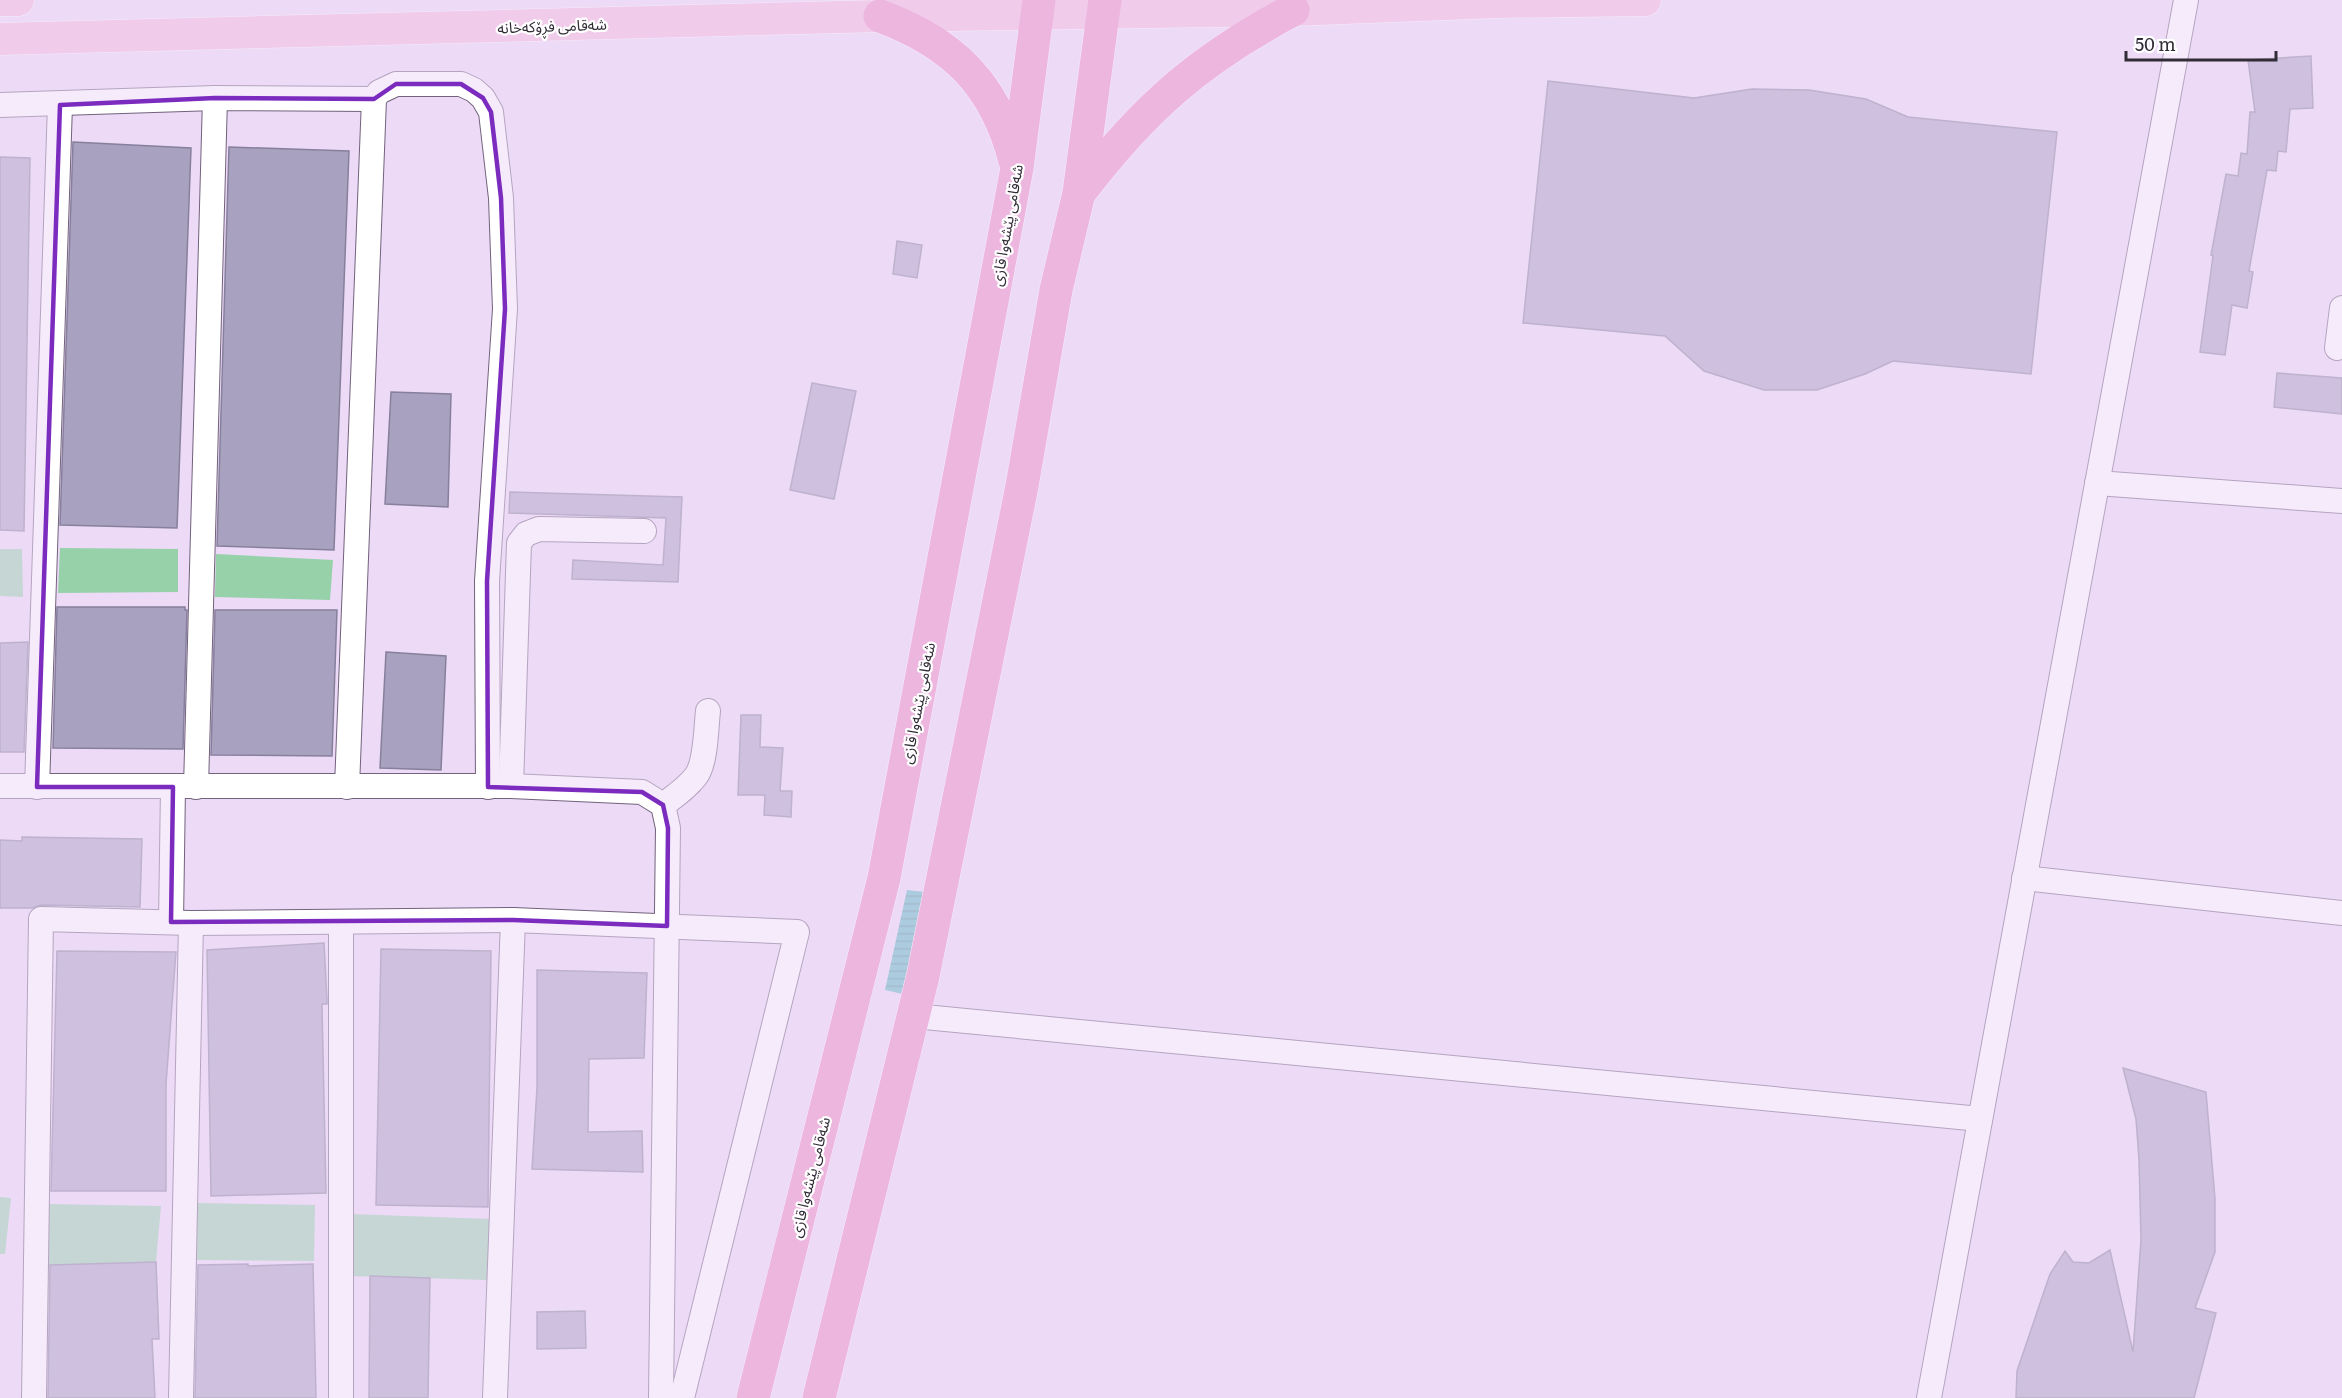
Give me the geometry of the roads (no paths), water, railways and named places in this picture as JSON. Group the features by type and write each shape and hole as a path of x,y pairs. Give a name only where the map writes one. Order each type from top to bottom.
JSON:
{"highway":[{"name":"شەقامی پێشەوا قازی","path":"753,1398 884,878 1017,168 1039,6"},
{"path":"819,1398 914,1016 1022,486 1056,290 1079,193 1104,6"},
{"path":"1079,193 1142,117 1176,86 1233,44 1293,10"},
{"path":"880,16 906,25 930,38 952,54 975,78 994,105 1008,135 1017,168"}],"main road":[{"path":"0,0 18,0"},
{"name":"شەقامی فڕۆکەخانە","path":"0,39 880,16 1039,6 1293,10 1497,2 1645,0"}],"street":[{"path":"1929,1398 2186,0"},
{"path":"347,787 374,99 379,92 396,84 461,84 474,90 483,98 490,112 501,198 505,309 487,581 499,787"},
{"path":"0,105 60,105 215,98 374,99"},
{"path":"181,1398 181,923 215,98"},
{"path":"37,787 60,105"},
{"path":"2337,348 2342,308"},
{"path":"2097,483 2342,501"},
{"path":"499,787 519,543 526,534 539,529 645,531"},
{"path":"663,805 685,789 698,774 705,742 708,711"},
{"path":"0,786 499,787 642,792 663,805 668,828 662,1398"},
{"path":"2024,878 2342,913"},
{"path":"34,1398 41,919 181,923 513,920 797,932 682,1398"},
{"path":"495,1398 513,920"},
{"path":"340,1398 341,923"},
{"path":"914,1016 1980,1119"}]}
